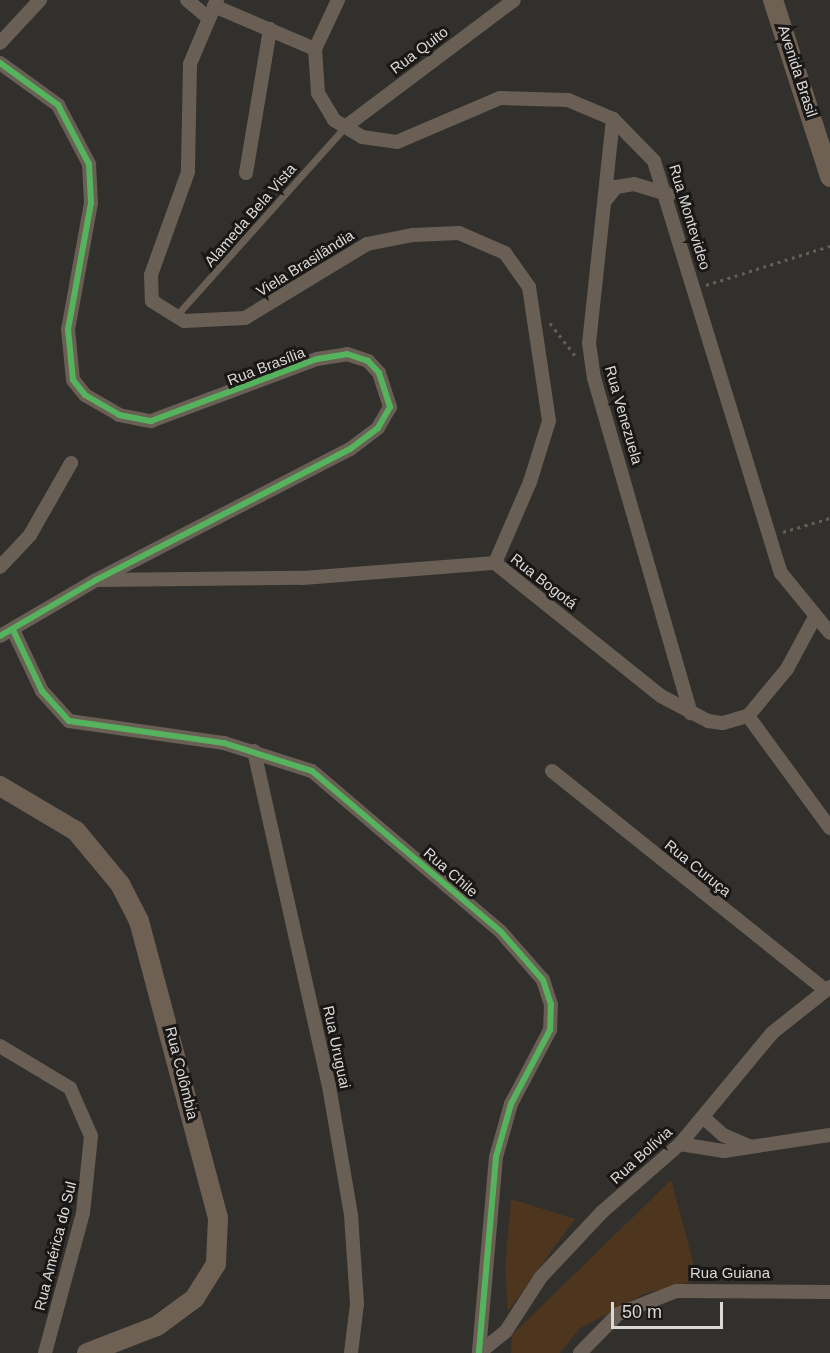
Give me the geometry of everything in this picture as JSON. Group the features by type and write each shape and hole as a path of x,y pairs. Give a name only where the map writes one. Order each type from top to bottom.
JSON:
{"street":[{"path":"0,43 40,0"},
{"path":"187,0 270,29 315,49 338,0"},
{"name":"Rua Quito","path":"345,127 514,0"},
{"name":"Avenida Brasil","path":"773,0 830,177"},
{"path":"174,319 152,301 149,284 188,172 190,64 212,8"},
{"path":"246,173 270,29"},
{"name":"Rua Montevideo","path":"315,49 324,110 345,127 377,142 397,142 500,98 568,100 613,119 654,160 669,195 767,536 787,585 830,633"},
{"name":"Rua Brasília","path":"0,63 58,105 89,164 91,203 68,329 73,380 85,395 119,415 151,421 317,359 347,354 368,361 389,393 387,418 350,450 96,580 0,636"},
{"name":"Rua Venezuela","path":"613,119 590,313 594,378 691,713"},
{"path":"604,202 616,188 634,184 669,195"},
{"name":"Viela Brasilândia","path":"174,319 208,323 245,318 367,244 459,232 505,253 529,287 549,421 495,563"},
{"path":"0,567 30,535 71,463"},
{"name":"Rua Bogotá","path":"96,580 303,578 495,563 661,696 691,713 723,723 748,716"},
{"path":"815,617 787,669 748,716 830,828"},
{"name":"Rua Chile","path":"13,630 42,691 69,721 254,751 292,761 330,784 501,932 543,980 551,1004 550,1030 511,1104 496,1157 479,1353"},
{"name":"Rua Uruguai","path":"254,751 329,1086 351,1215 357,1304 351,1353"},
{"name":"Rua Curuça","path":"552,771 827,987"},
{"name":"Rua Colômbia","path":"0,786 76,831 120,884 139,921 218,1218 216,1264 195,1298 157,1326 87,1353"},
{"name":"Rua Bolívia","path":"479,1353 506,1331 541,1277 602,1212 680,1144 772,1033 827,987"},
{"name":"Rua América do Sul","path":"0,1046 70,1088 91,1136 83,1213 45,1353"},
{"path":"703,1117 723,1135 751,1147"},
{"path":"680,1144 724,1151 830,1135"},
{"name":"Rua Guiana","path":"580,1353 618,1314 676,1291 830,1292"}],"lane":[{"name":"Alameda Bela Vista","path":"174,319 345,127"}],"path":[{"path":"694,288 830,246"},
{"path":"544,313 594,378"},
{"path":"767,536 830,518"}],"shaded area":[{"path":"671,1180 698,1280 644,1294 579,1329 560,1353 511,1353 512,1335"},
{"path":"511,1199 575,1219 508,1311 505,1266"}],"cycle path":[{"path":"0,63 58,105 89,164 91,203 68,329 73,380 85,395 119,415 151,421 317,359 347,354 368,361 379,373 390,407 378,428 350,449 96,580 0,636"},
{"path":"13,630 42,691 69,721 224,743 312,771 501,932 543,980 551,1004 550,1030 511,1104 496,1157 479,1353"}]}
